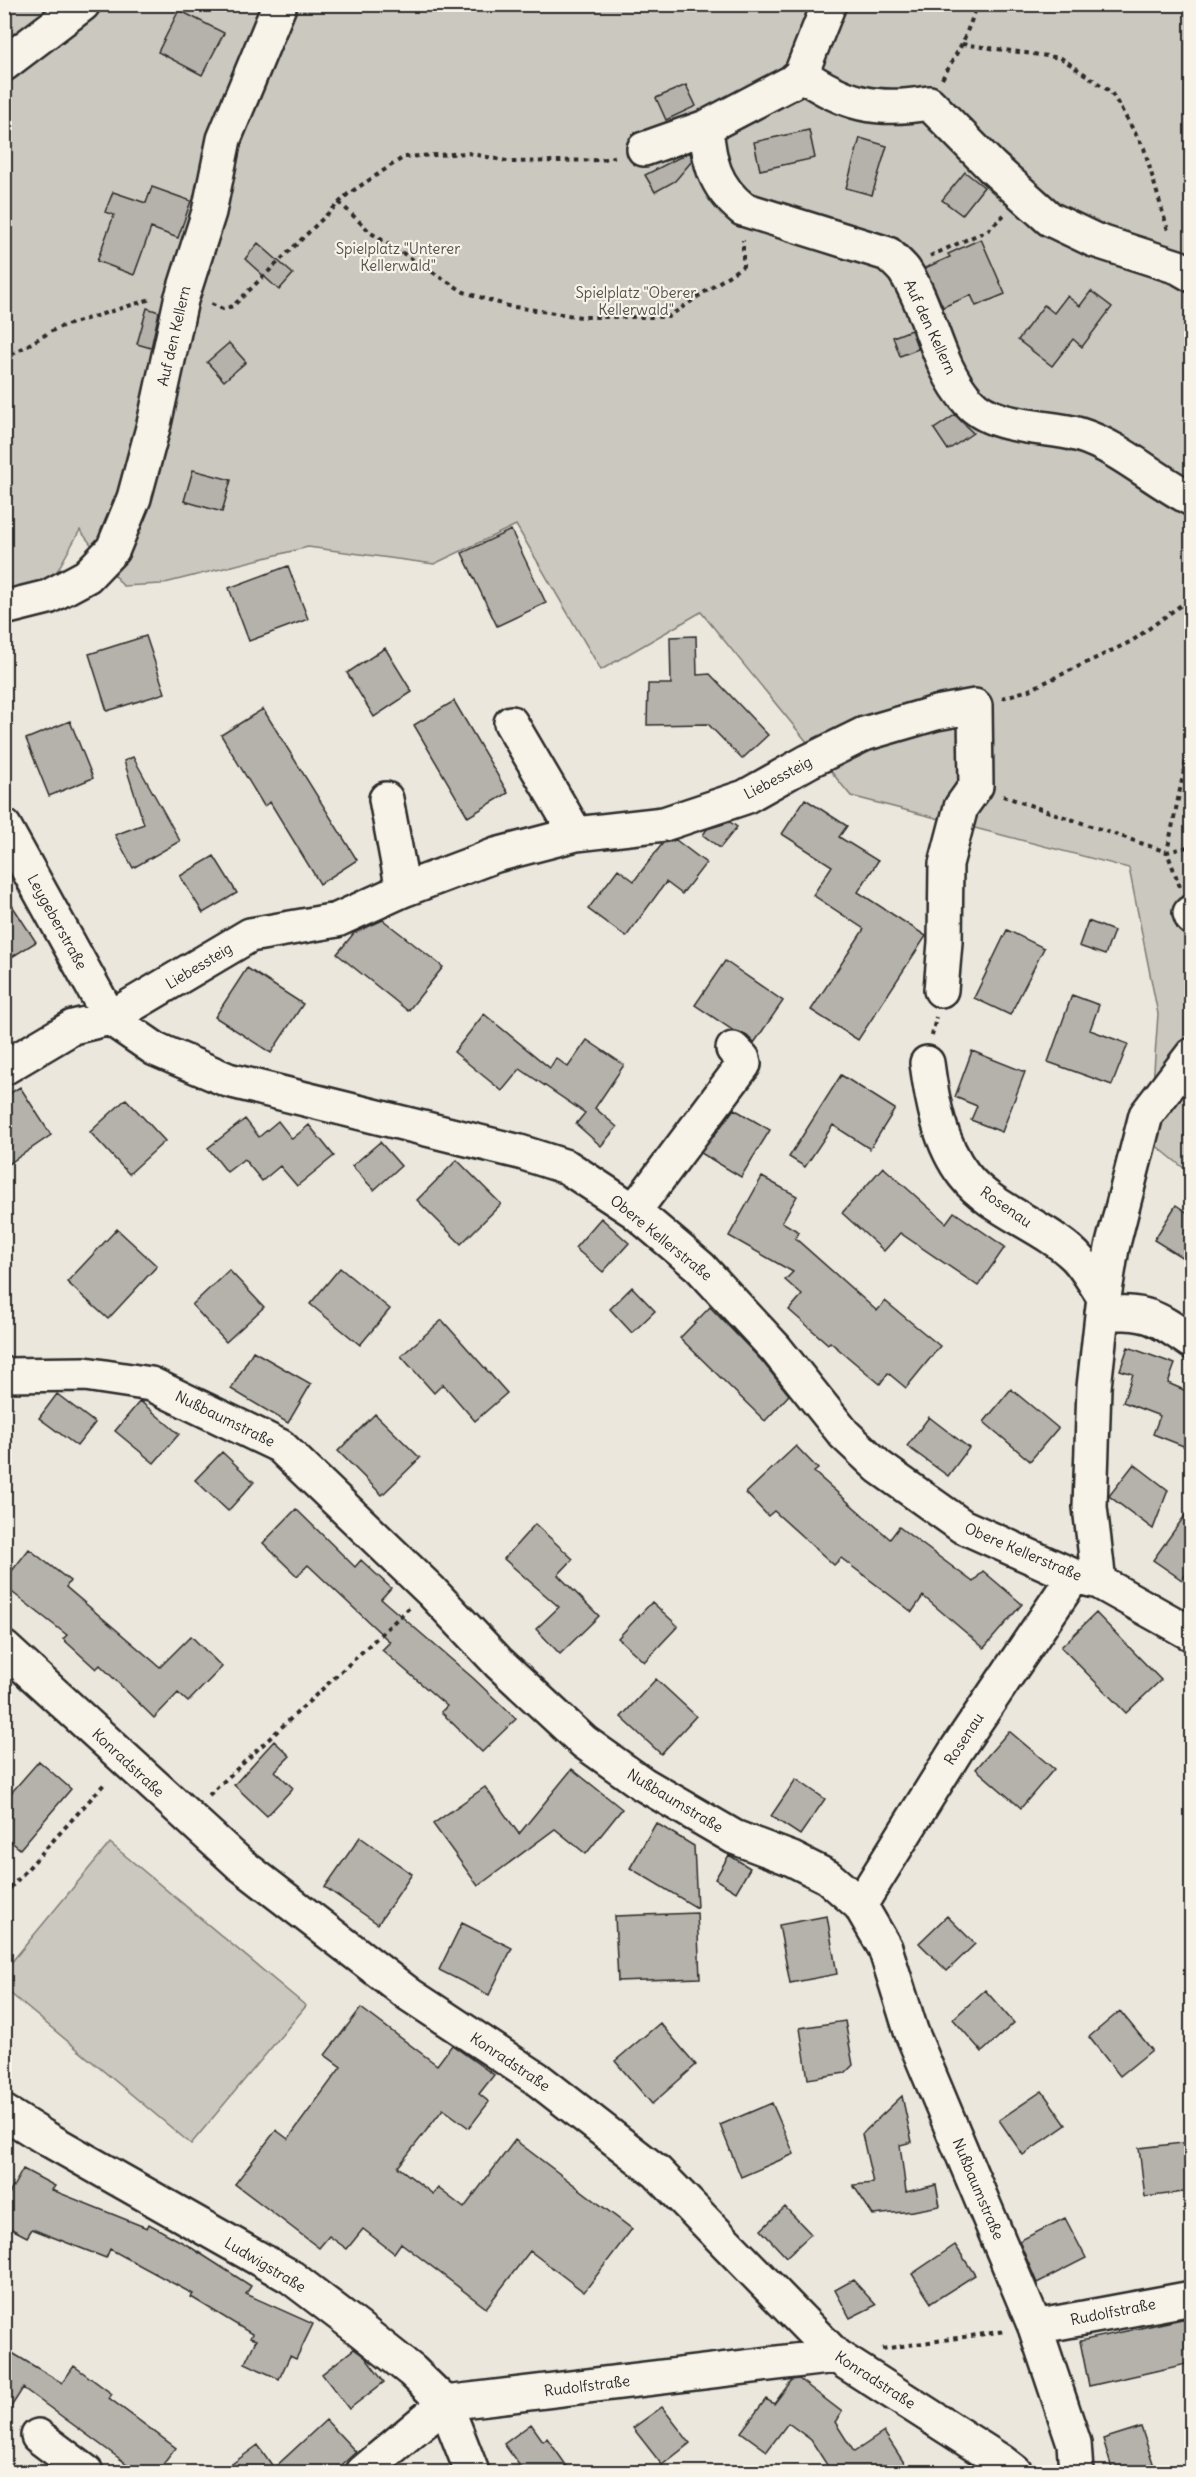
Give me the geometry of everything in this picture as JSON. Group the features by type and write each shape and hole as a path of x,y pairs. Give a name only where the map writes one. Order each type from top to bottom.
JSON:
{"street":[{"path":"4,64 83,4"},
{"name":"Auf den Kellern","path":"4,608 48,597 87,576 113,549 134,498 149,445 181,300 209,212 224,139 280,4"},
{"path":"644,149 706,127 792,82 801,74 829,4"},
{"path":"801,74 829,93 868,105 900,108 928,103 992,167 1050,219 1094,240 1185,271"},
{"name":"Auf den Kellern","path":"706,127 709,160 722,186 733,201 743,209 888,254 903,269 913,287 946,367 969,402 987,415 1003,421 1026,427 1050,428 1082,436 1112,450 1191,499"},
{"path":"941,990 945,942 946,864 962,807 976,786 975,706"},
{"name":"Liebessteig","path":"4,1068 73,1027 110,1018 250,935 337,920 403,890 496,855 576,834 664,824 745,797 808,761 864,734 936,713 975,706"},
{"path":"511,723 576,834"},
{"path":"386,799 403,890"},
{"name":"Leygeberstraße","path":"4,826 110,1018"},
{"name":"Obere Kellerstraße","path":"110,1018 155,1049 228,1080 520,1152 567,1167 634,1211 700,1267 776,1349 844,1434 879,1467 962,1527 1086,1579 1191,1634"},
{"path":"634,1211 744,1064 743,1059 734,1049"},
{"path":"1086,1579 1094,1387 1112,1248 1146,1115 1191,1055"},
{"name":"Rosenau","path":"927,1063 932,1099 945,1139 964,1175 987,1197 1076,1256 1103,1305"},
{"path":"1103,1305 1156,1318 1191,1342"},
{"name":"Nußbaumstraße","path":"4,1375 85,1374 151,1384 280,1446 431,1591 499,1663 585,1742 643,1784 734,1837 792,1859 828,1877 860,1905 885,1948 911,2031 1035,2327 1074,2443 1076,2472"},
{"name":"Rosenau","path":"860,1905 957,1749 1086,1579"},
{"name":"Konradstraße","path":"4,1648 240,1864 410,1995 536,2078 657,2172 836,2356 1015,2472"},
{"name":"Ludwigstraße","path":"4,2112 73,2154 291,2277 412,2371 445,2403 472,2472"},
{"name":"Rudolfstraße","path":"1035,2327 1191,2298"},
{"name":"Rudolfstraße","path":"445,2403 836,2356"},
{"path":"363,2472 445,2403"},
{"path":"38,2436 86,2472"}],"path":[{"path":"928,103 963,44 978,4"},
{"path":"963,44 1060,58 1111,92 1144,148 1185,271"},
{"path":"4,359 57,328 153,298 199,299 223,309 233,306 348,194 404,157 468,153 511,162 601,160 644,149"},
{"path":"903,269 988,230 1024,195"},
{"path":"339,202 371,233 464,292 508,306 581,317 668,317 743,266"},
{"path":"975,706 1029,690 1132,641 1191,597"},
{"path":"1191,732 1167,852 1191,916"},
{"path":"976,786 1167,852 1191,846"},
{"path":"927,1063 941,990"},
{"path":"188,1818 232,1773 414,1604 431,1591"},
{"path":"4,1895 125,1761"},
{"path":"4,1914 11,1920"},
{"path":"836,2356 1035,2327"}],"green space":[{"path":"5,5 1191,5 1191,1174 1149,1140 1158,1014 1129,868 851,796 701,612 601,670 516,525 434,564 308,547 161,584 123,586 80,530 50,584 5,588"},
{"path":"110,1843 306,2006 191,2144 5,1989 5,1970"}],"building":[{"path":"179,10 224,33 202,75 158,52"},
{"path":"686,85 696,106 666,120 656,98"},
{"path":"809,130 815,158 760,170 754,142"},
{"path":"860,138 887,146 872,195 846,188"},
{"path":"690,152 692,161 675,181 655,192 645,175"},
{"path":"965,172 984,187 962,215 942,200"},
{"path":"152,187 191,201 178,238 151,228 134,275 97,261 114,215 105,212 113,192 146,203"},
{"path":"981,239 1005,294 976,306 971,295 943,307 925,268 950,257 948,254"},
{"path":"258,243 293,274 279,290 245,259"},
{"path":"1091,291 1112,307 1082,347 1073,339 1052,366 1018,340 1044,305 1054,313 1067,296 1080,306"},
{"path":"147,308 159,312 151,348 137,344"},
{"path":"911,330 918,349 900,356 893,337"},
{"path":"229,343 246,362 224,381 207,362"},
{"path":"955,415 973,433 948,450 934,429"},
{"path":"193,470 231,480 222,512 184,501"},
{"path":"511,530 546,603 497,626 462,553"},
{"path":"288,566 308,619 249,641 229,588"},
{"path":"146,636 165,693 107,711 89,654"},
{"path":"696,636 697,675 710,674 768,735 742,759 708,724 647,725 648,684 671,684 670,637"},
{"path":"385,648 412,692 374,717 347,673"},
{"path":"454,701 508,793 468,817 414,725"},
{"path":"263,709 357,860 320,884 270,802 264,806 221,735"},
{"path":"70,721 93,778 49,796 26,739"},
{"path":"133,757 180,841 133,868 115,835 144,824 124,761"},
{"path":"805,799 847,826 839,837 878,861 858,892 926,936 858,1040 811,1010 864,929 813,895 832,866 782,834"},
{"path":"730,822 737,827 720,848 703,835 707,829"},
{"path":"676,840 706,863 682,894 666,882 626,937 588,909 618,869 634,881 663,843"},
{"path":"214,856 237,893 203,913 180,876"},
{"path":"4,893 36,942 4,962"},
{"path":"383,920 443,967 408,1011 337,954 354,933"},
{"path":"1088,921 1114,931 1105,955 1079,946"},
{"path":"1007,930 1044,948 1010,1015 974,998"},
{"path":"725,961 783,1001 754,1043 746,1035 734,1031 695,1005"},
{"path":"247,968 303,1004 271,1053 215,1017"},
{"path":"1072,995 1099,1005 1090,1030 1128,1044 1112,1085 1048,1062"},
{"path":"484,1014 550,1068 556,1058 568,1067 587,1040 624,1065 595,1108 617,1127 601,1146 576,1124 585,1113 520,1069 502,1091 454,1052"},
{"path":"972,1051 1025,1072 1002,1132 971,1120 977,1106 955,1097"},
{"path":"841,1075 895,1109 870,1149 833,1125 805,1167 789,1157"},
{"path":"20,1087 51,1135 4,1167 4,1097"},
{"path":"126,1099 165,1141 129,1174 90,1132"},
{"path":"734,1109 770,1130 741,1177 701,1153"},
{"path":"245,1119 259,1137 278,1121 292,1139 309,1125 334,1156 297,1186 280,1166 262,1181 244,1159 227,1172 208,1148"},
{"path":"380,1142 401,1166 374,1190 352,1166"},
{"path":"457,1160 501,1204 461,1244 417,1200"},
{"path":"883,1167 946,1223 954,1212 1005,1247 978,1286 900,1233 884,1251 842,1213"},
{"path":"762,1177 797,1196 782,1222 799,1232 795,1238 877,1311 885,1301 940,1346 906,1388 888,1373 880,1384 830,1342 828,1344 789,1310 802,1295 785,1280 793,1272 729,1236"},
{"path":"1176,1205 1191,1215 1191,1263 1154,1240"},
{"path":"601,1218 629,1243 603,1272 575,1248"},
{"path":"117,1229 157,1266 108,1319 67,1282"},
{"path":"340,1268 390,1309 360,1345 310,1304"},
{"path":"229,1270 264,1307 226,1342 192,1305"},
{"path":"632,1287 655,1311 632,1333 610,1309"},
{"path":"710,1307 762,1361 789,1395 765,1421 680,1338"},
{"path":"442,1320 507,1393 475,1421 443,1384 434,1393 401,1356"},
{"path":"1128,1347 1175,1364 1168,1383 1191,1393 1191,1433 1186,1447 1153,1434 1160,1416 1123,1402 1133,1374 1120,1370"},
{"path":"253,1351 311,1384 288,1423 231,1389"},
{"path":"1011,1389 1058,1428 1030,1461 984,1422"},
{"path":"57,1394 95,1423 77,1446 39,1418"},
{"path":"140,1401 179,1434 154,1463 115,1431"},
{"path":"375,1414 420,1458 382,1495 338,1451"},
{"path":"929,1417 969,1448 948,1476 907,1446"},
{"path":"796,1446 818,1469 814,1472 890,1539 899,1527 973,1582 983,1571 1022,1604 984,1648 923,1596 912,1612 841,1558 834,1565 774,1511 768,1516 746,1493"},
{"path":"222,1452 254,1482 228,1511 195,1480"},
{"path":"1134,1464 1168,1490 1153,1529 1109,1496"},
{"path":"1191,1507 1191,1567 1182,1580 1153,1560"},
{"path":"296,1509 355,1567 361,1560 391,1588 381,1599 473,1678 516,1719 482,1752 441,1712 447,1706 382,1650 390,1642 308,1565 297,1576 263,1543"},
{"path":"535,1524 573,1559 558,1575 599,1616 560,1654 536,1629 559,1607 504,1559"},
{"path":"29,1549 70,1581 66,1587 160,1667 191,1636 222,1667 188,1702 178,1693 154,1718 100,1665 96,1669 63,1639 67,1635 4,1586 4,1581"},
{"path":"652,1602 678,1626 644,1662 618,1638"},
{"path":"1096,1613 1161,1680 1126,1713 1061,1647"},
{"path":"656,1679 696,1716 661,1754 621,1717"},
{"path":"1009,1731 1054,1769 1021,1808 976,1769"},
{"path":"274,1741 290,1756 275,1771 293,1788 267,1816 234,1785"},
{"path":"39,1761 71,1789 20,1849 4,1836 4,1801"},
{"path":"572,1769 622,1809 586,1854 555,1829 478,1886 433,1824 485,1787 519,1834"},
{"path":"796,1779 825,1799 800,1835 771,1816"},
{"path":"656,1823 694,1846 697,1908 630,1868"},
{"path":"360,1837 412,1874 378,1924 325,1887"},
{"path":"729,1855 750,1868 736,1892 715,1879"},
{"path":"697,1913 700,1978 618,1981 615,1916"},
{"path":"827,1916 837,1974 790,1983 779,1925"},
{"path":"947,1916 975,1944 947,1971 919,1943"},
{"path":"462,1923 512,1948 489,1995 439,1970"},
{"path":"985,1990 1014,2023 982,2052 953,2019"},
{"path":"361,2008 437,2065 452,2045 494,2075 479,2094 489,2102 469,2128 443,2109 398,2167 433,2194 438,2188 464,2208 515,2140 632,2229 584,2292 530,2251 486,2308 401,2243 394,2253 363,2229 347,2249 329,2236 319,2248 235,2184 276,2130 288,2139 341,2067 325,2055"},
{"path":"1120,2011 1152,2050 1120,2076 1089,2037"},
{"path":"845,2021 853,2065 845,2073 808,2079 800,2028"},
{"path":"660,2023 696,2065 652,2104 615,2061"},
{"path":"1042,2091 1066,2125 1023,2155 999,2120"},
{"path":"902,2096 912,2142 900,2145 906,2192 936,2185 940,2206 873,2215 853,2185 873,2183 862,2134"},
{"path":"772,2103 794,2154 741,2177 720,2125"},
{"path":"1191,2142 1191,2191 1145,2197 1139,2148"},
{"path":"23,2169 55,2186 52,2190 147,2228 149,2224 251,2286 246,2294 313,2324 296,2359 290,2356 279,2379 245,2363 256,2340 250,2338 252,2334 191,2297 193,2294 110,2249 106,2258 32,2229 27,2237 4,2225 4,2203"},
{"path":"785,2207 811,2234 786,2257 761,2230"},
{"path":"1065,2218 1086,2258 1037,2283 1019,2241"},
{"path":"955,2245 975,2275 931,2303 912,2274"},
{"path":"853,2280 876,2305 850,2318 835,2290"},
{"path":"1187,2318 1191,2339 1191,2363 1089,2386 1080,2341"},
{"path":"4,2348 62,2383 74,2366 112,2394 109,2398 176,2448 157,2472 138,2472 23,2388 4,2418"},
{"path":"354,2349 365,2357 384,2382 349,2409 322,2374"},
{"path":"799,2379 842,2412 835,2422 854,2452 884,2432 910,2472 823,2472 829,2468 811,2440 788,2423 767,2451 741,2432 766,2399 774,2404 792,2380"},
{"path":"662,2407 690,2443 662,2465 633,2428"},
{"path":"326,2420 356,2452 334,2472 221,2472 258,2445 274,2468"},
{"path":"531,2424 543,2441 547,2438 571,2472 524,2472 504,2444"},
{"path":"1141,2427 1156,2472 1113,2472 1103,2439"}],"park label":[{"name":"Spielplatz \"Unterer Kellerwald\"","path":"398,258"},
{"name":"Spielplatz \"Oberer Kellerwald\"","path":"636,302"}]}
